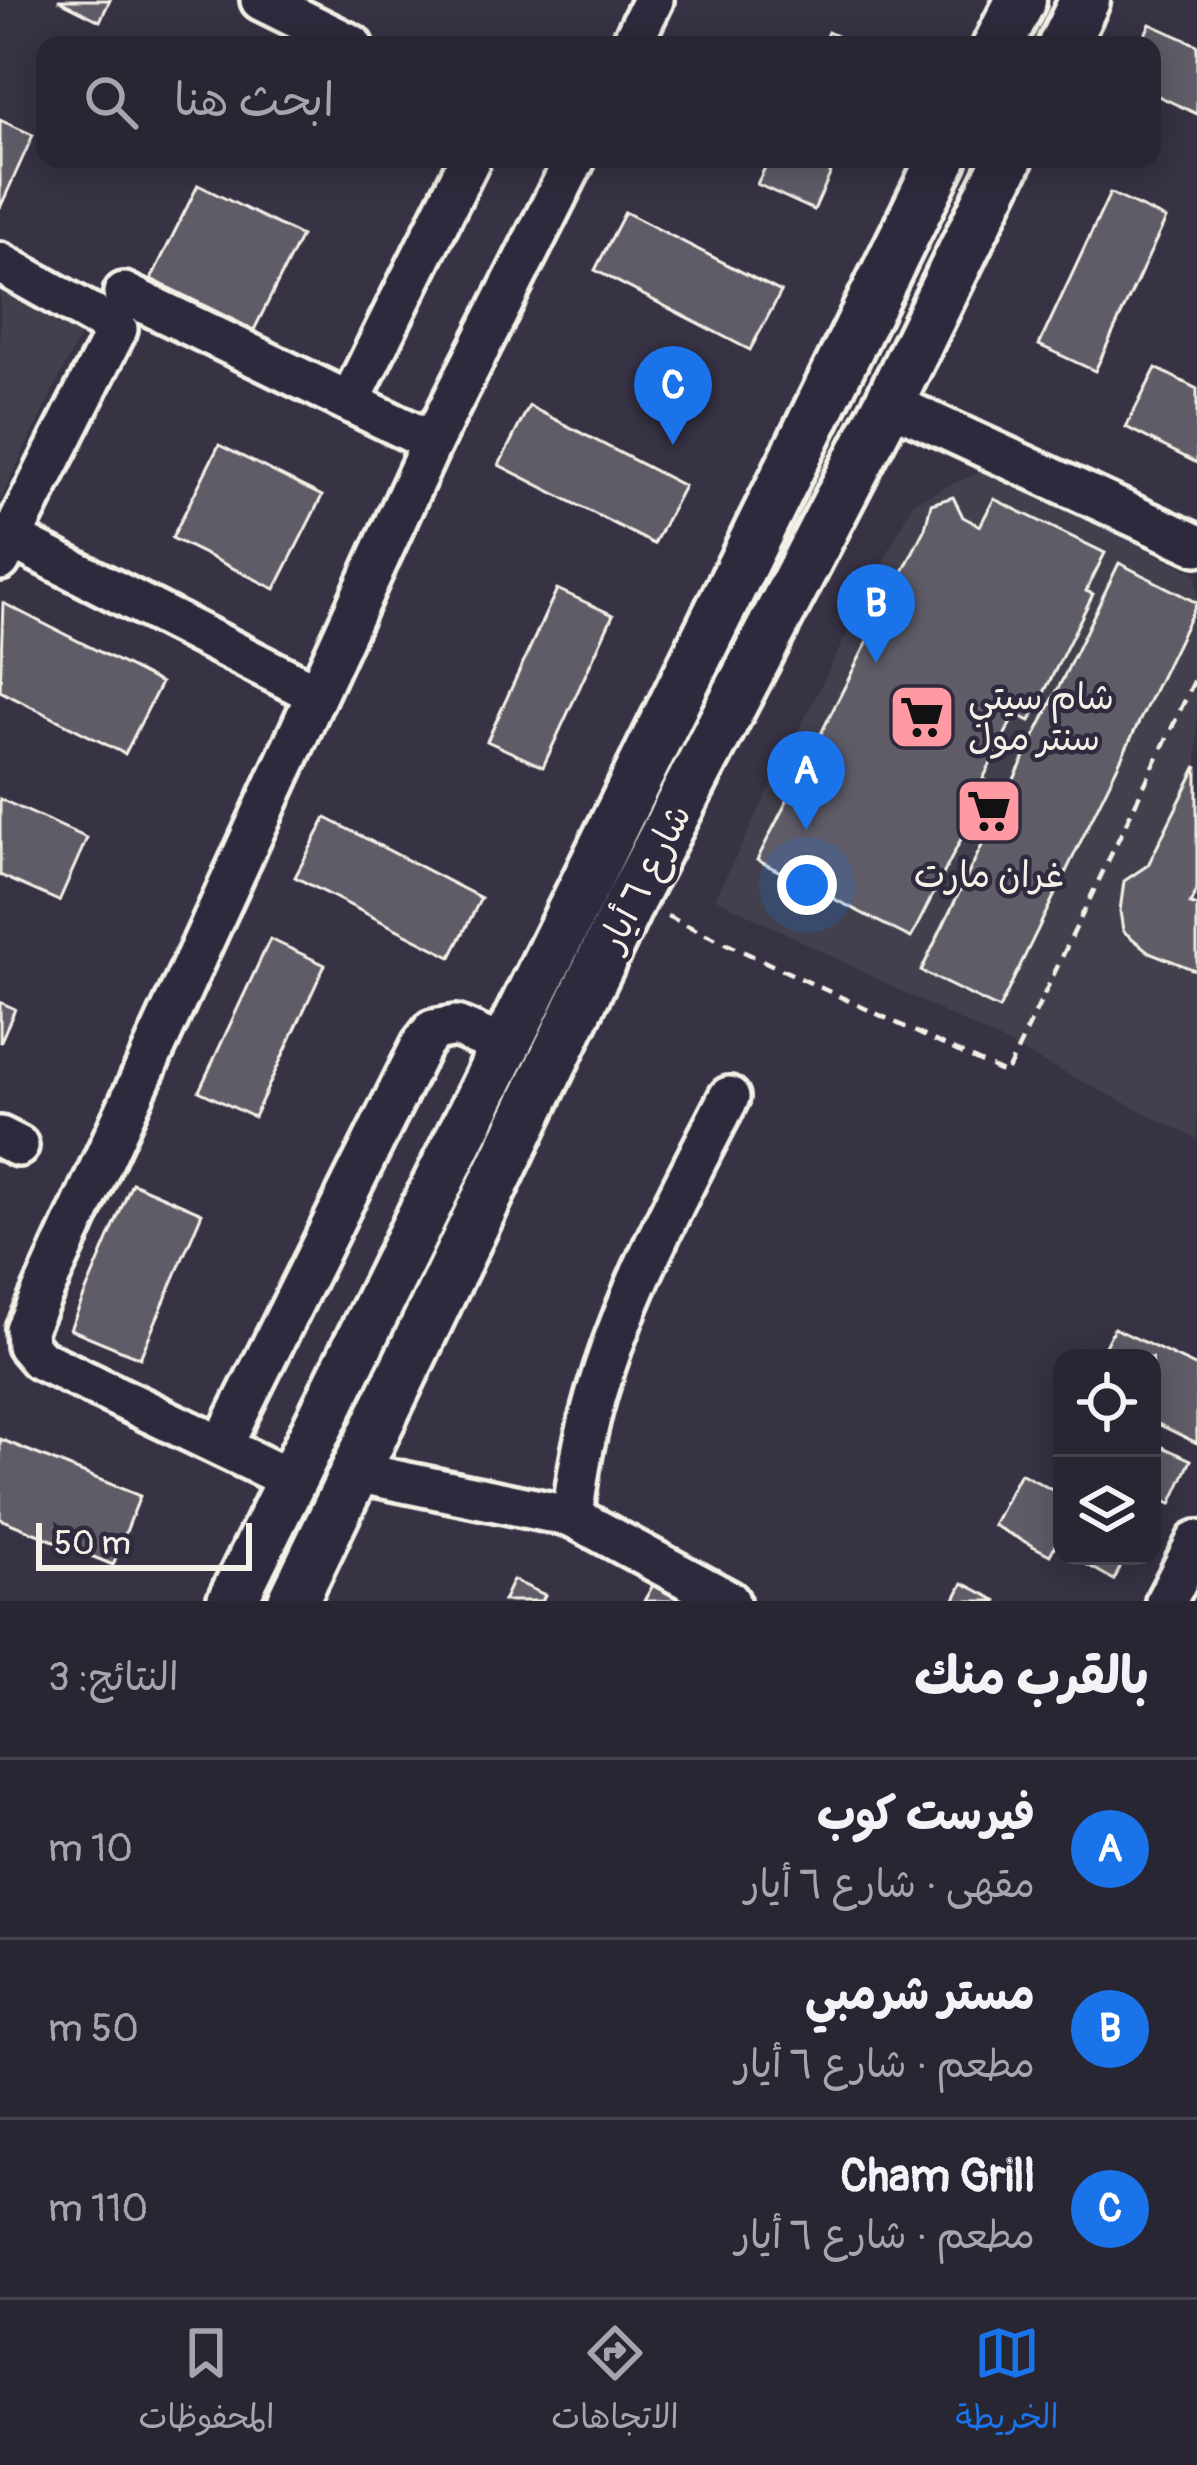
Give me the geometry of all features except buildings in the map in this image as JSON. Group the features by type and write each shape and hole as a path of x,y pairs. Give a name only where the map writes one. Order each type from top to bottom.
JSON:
{"main road":[{"path":"1003,36 1021,0"},
{"path":"1068,36 1085,0"},
{"name":"شارع ٦ أيار","path":"232,1601 938,168"},
{"name":"شارع ٦ أيار","path":"293,1601 631,899 889,403 1004,168"}],"street":[{"path":"261,0 334,36"},
{"path":"635,36 653,0"},
{"path":"352,399 466,168"},
{"path":"291,1480 39,1359 26,1346 26,1329 315,693 433,442 570,168"},
{"path":"0,262 117,328 6,549 315,693"},
{"path":"124,293 433,442"},
{"path":"889,403 1197,545"},
{"path":"222,1446 422,1043 433,1030 456,1026 505,1047"},
{"path":"573,1517 578,1452 640,1269 729,1097"},
{"path":"355,1472 573,1517 729,1601"},
{"path":"1166,1601 1197,1541"}],"path":[{"path":"631,899 1006,1074 1197,675"}],"shaded area":[{"path":"0,289 83,329 0,500"},
{"path":"986,469 1197,574 1197,1139 715,898 913,502"}],"place":[{"name":"Cham Grill","path":"673,445"},
{"name":"مستر شرمبي","path":"876,663"},
{"name":"شام سيتي سنتر مول","path":"922,717"},
{"name":"غران مارت","path":"989,811"},
{"name":"فيرست كوب","path":"806,830"}]}
